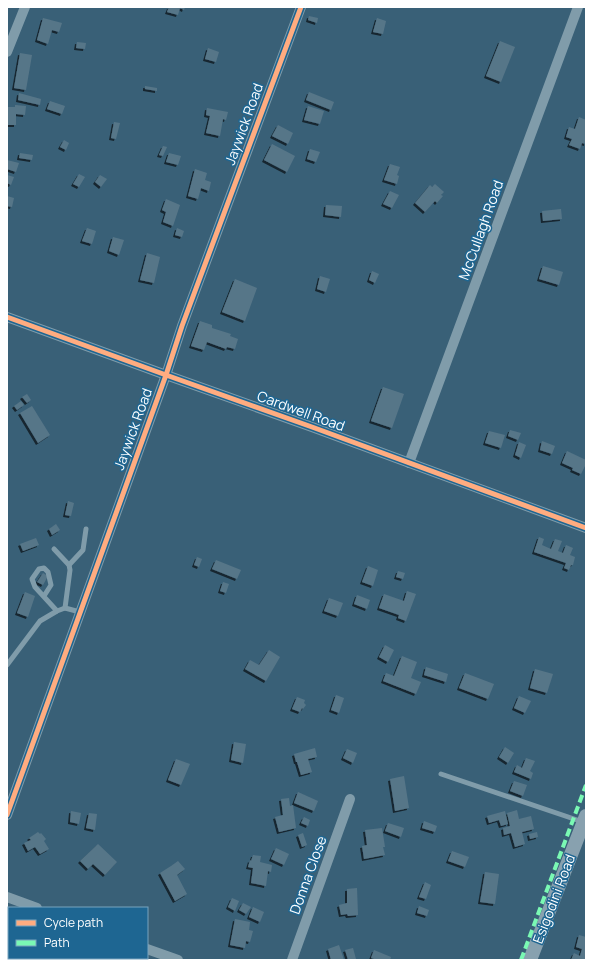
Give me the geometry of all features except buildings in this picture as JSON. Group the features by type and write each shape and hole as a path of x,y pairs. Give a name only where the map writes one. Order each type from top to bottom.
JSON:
{"main road":[{"name":"Esigodini Road","path":"530,960 585,819"}],"street":[{"path":"7,52 25,7"},
{"name":"Jaywick Road","path":"7,815 166,375 184,319 300,7"},
{"name":"McCullagh Road","path":"409,463 578,7"},
{"name":"Cardwell Road","path":"7,317 586,528"},
{"name":"Donna Close","path":"292,960 350,799"},
{"path":"7,897 34,907"},
{"path":"148,948 178,960"}],"lane":[{"path":"69,565 83,550 86,529"},
{"path":"54,549 69,565 70,570 65,608"},
{"path":"44,596 51,585 48,572 44,568 39,569 32,579 35,587 57,611"},
{"path":"7,665 40,621 65,608 80,612"},
{"path":"442,774 585,819"}],"marked path":[{"path":"521,960 586,785"}],"cycle path":[{"path":"7,815 166,375 182,326 301,7"},
{"path":"7,317 586,528"}]}
